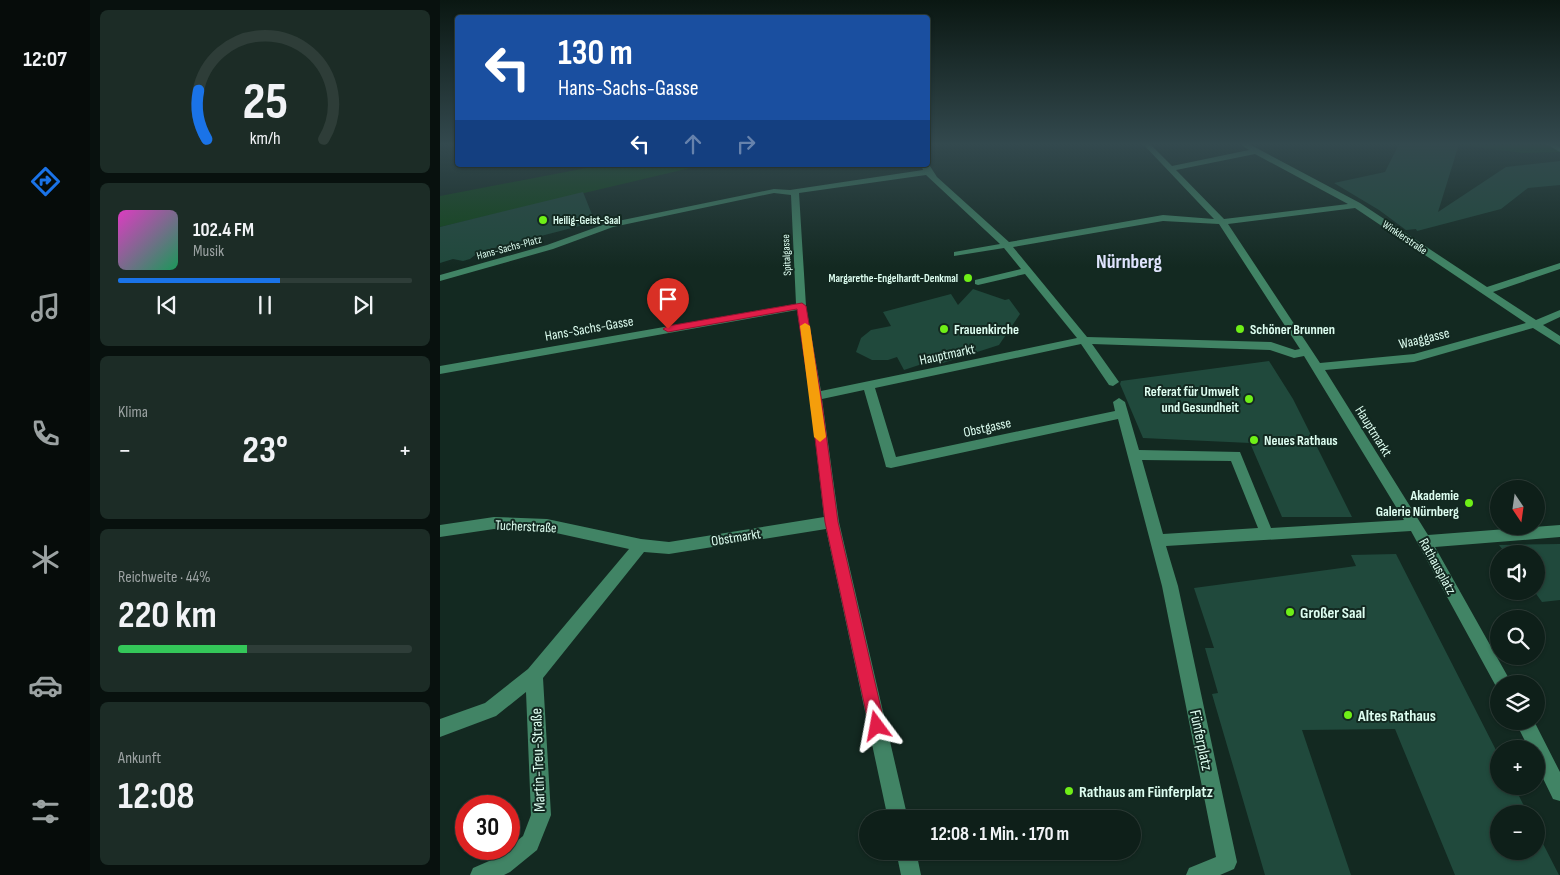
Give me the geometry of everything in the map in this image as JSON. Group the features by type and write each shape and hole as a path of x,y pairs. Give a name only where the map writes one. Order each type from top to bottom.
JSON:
{"street":[{"path":"792,192 832,185"},
{"path":"944,185 1004,242 1084,340 1113,382"},
{"name":"Hauptmarkt","path":"1186,185 1222,222 1317,367 1415,525"},
{"name":"Winklerstraße","path":"1319,185 1357,205 1560,341"},
{"name":"Hans-Sachs-Platz","path":"440,278 550,248 611,225 774,191 792,192"},
{"name":"Spitalgasse","path":"792,192 795,193 803,318 816,396"},
{"path":"957,254 1004,242 1163,218 1222,222 1357,205"},
{"path":"1486,291 1560,266"},
{"path":"978,282 1028,270"},
{"name":"Hans-Sachs-Gasse","path":"440,370 802,306"},
{"name":"Waaggasse","path":"1317,367 1414,358 1536,324 1560,314"},
{"name":"Hauptmarkt","path":"816,396 869,387 1084,340 1271,346 1294,354 1307,352"},
{"name":"Obstgasse","path":"869,387 891,463 1090,420 1120,408 1134,455"},
{"path":"816,396 832,522 896,810"},
{"path":"1158,540 1134,455 1235,456 1266,534"},
{"name":"Obstmarkt","path":"641,545 669,548 832,522"},
{"name":"Tucherstraße","path":"440,531 494,523 547,524 641,545"},
{"name":"Rathausplatz","path":"1158,540 1415,525 1499,675"},
{"path":"1424,542 1560,531"},
{"name":"Fünferplatz","path":"1158,540 1170,586 1227,862 1196,875"},
{"path":"440,728 490,710 534,675 641,545"},
{"name":"Martin-Treu-Straße","path":"480,875 504,865 530,844 541,814 534,675"},
{"path":"1529,730 1560,792"},
{"path":"908,860 911,875"}],"shaded area":[{"path":"498,185 619,185 440,227 440,196"}],"building":[{"path":"1337,185 1446,185 1438,212 1479,185 1560,185 1528,188 1501,209 1417,231 1416,229 1406,230 1379,210"},
{"path":"583,192 595,222 479,252 470,259 463,261 453,259 440,263 440,227"},
{"name":"Frauenkirche","path":"973,289 1005,300 1009,299 1020,314 999,345 943,363 925,363 904,370 897,357 888,360 872,360 856,352 861,338 871,330 891,326 883,312 951,294 958,305"},
{"name":"Neues Rathaus","path":"1269,361 1293,399 1352,517 1282,517 1250,443 1143,438 1120,384 1121,381"},
{"path":"1560,544 1560,600 1542,602 1541,600 1545,600 1545,545 1499,545"},
{"name":"Altes Rathaus","path":"1396,554 1491,740 1490,795 1518,795 1524,805 1490,805 1490,860 1545,860 1545,848 1559,875 1455,875 1395,729 1302,730 1351,875 1265,875 1212,694 1218,693 1205,648 1214,648 1194,588 1356,566 1351,555"}],"slow traffic":[{"path":"805,326 816,396 820,437"}],"place":[{"name":"Heilig-Geist-Saal","path":"543,220"},
{"name":"Margarethe-Engelhardt-Denkmal","path":"968,278"},
{"name":"Frauenkirche","path":"944,329"},
{"name":"Schöner Brunnen","path":"1240,329"},
{"name":"Referat für Umwelt und Gesundheit","path":"1249,399"},
{"name":"Neues Rathaus","path":"1254,440"},
{"name":"Akademie Galerie Nürnberg","path":"1469,503"},
{"name":"Großer Saal","path":"1290,612"},
{"name":"Altes Rathaus","path":"1348,715"},
{"name":"Rathaus am Fünferplatz","path":"1069,791"}],"district":[{"name":"Nürnberg","path":"1129,261"}],"route":[{"path":"668,329 802,306 832,522 877,726"}]}
